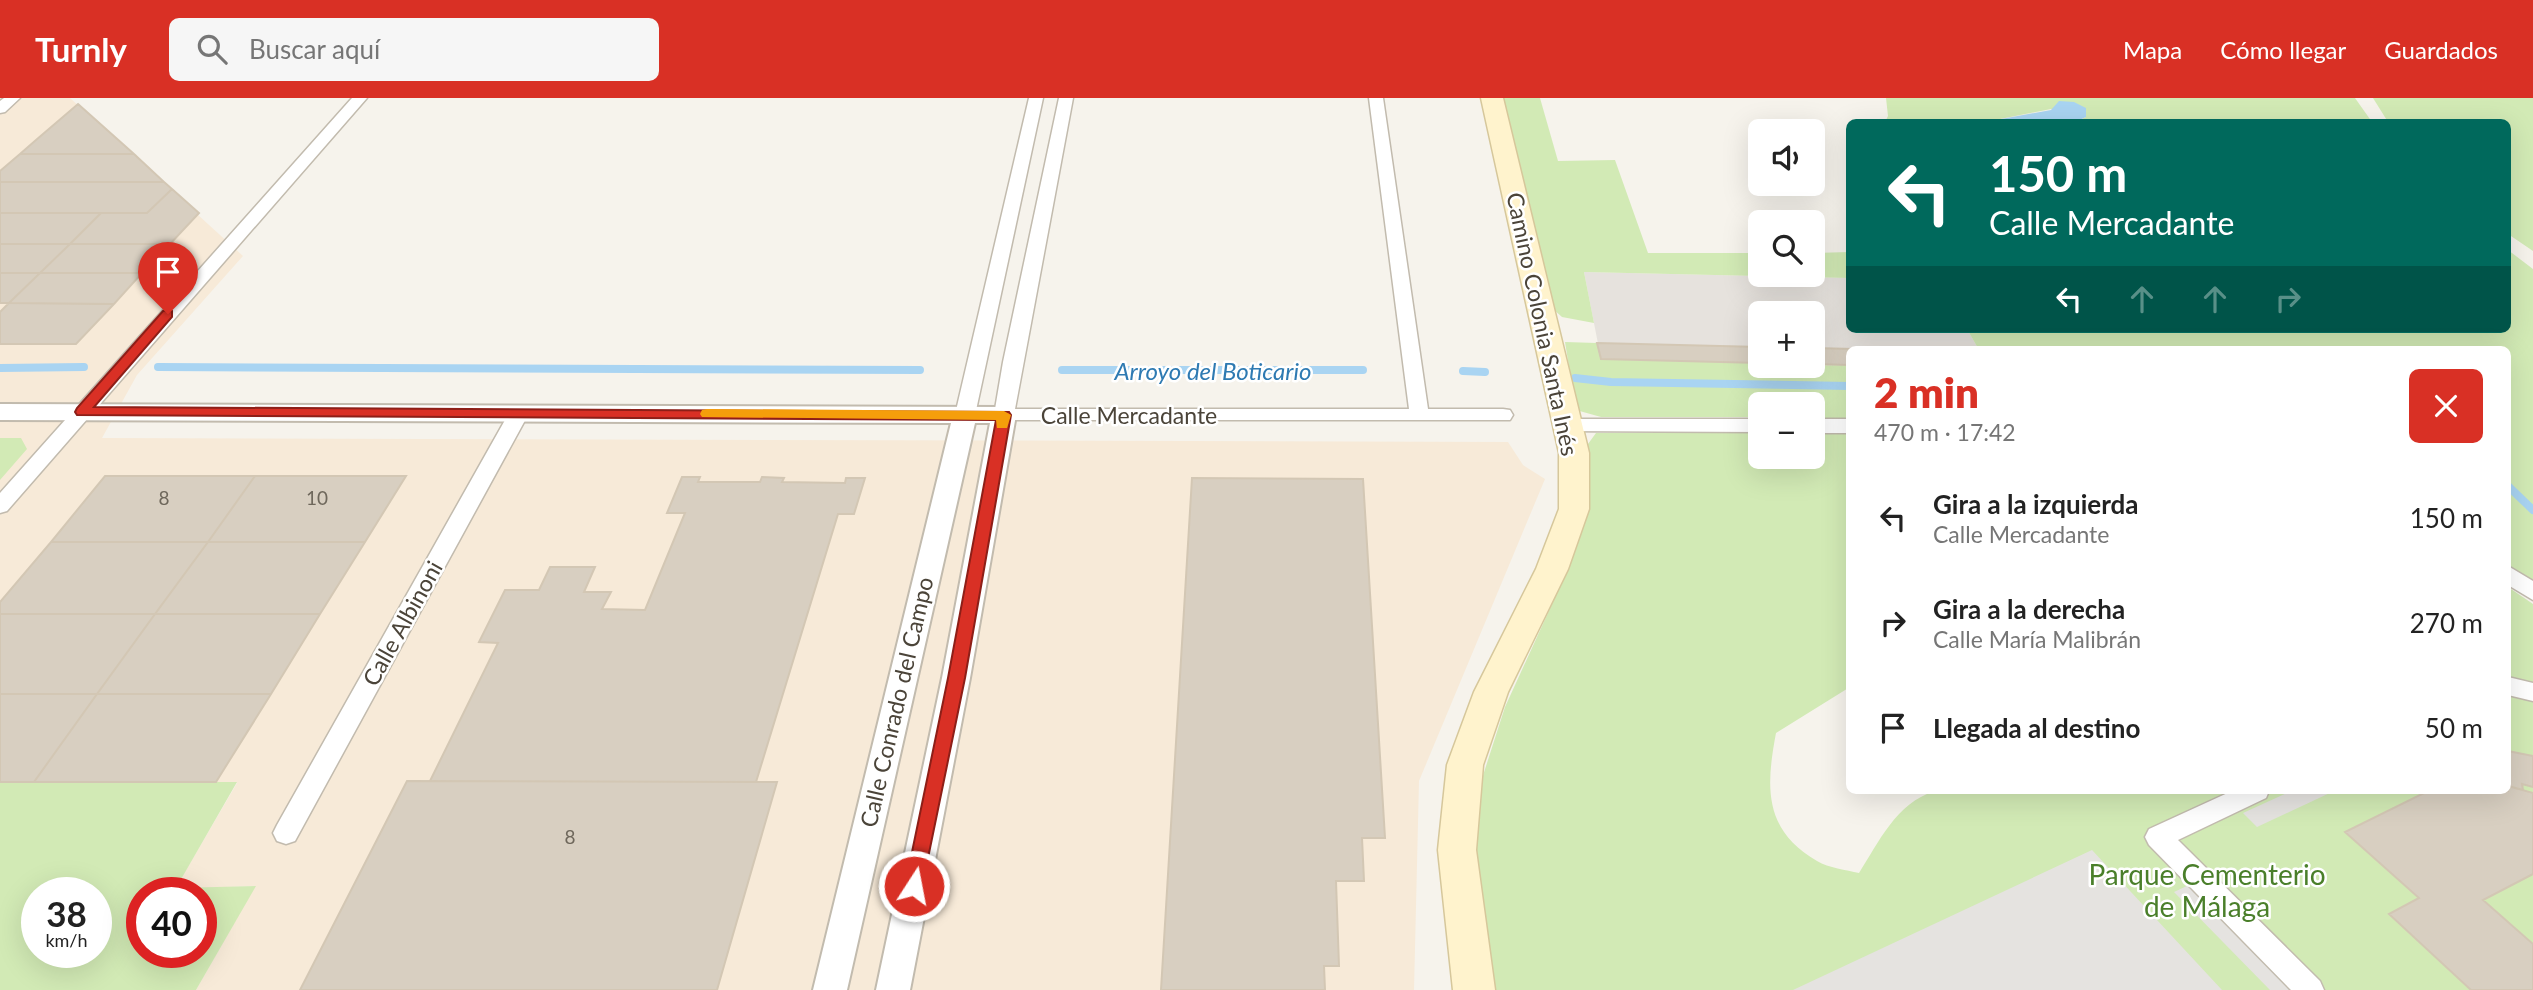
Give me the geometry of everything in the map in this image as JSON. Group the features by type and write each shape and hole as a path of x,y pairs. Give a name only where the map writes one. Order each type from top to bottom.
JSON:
{"main road":[{"name":"Camino Colonia Santa Inés","path":"1474,990 1457,850 1465,765 1491,692 1552,569 1574,509 1574,453 1569,426 1492,98"}],"street":[{"path":"0,109 13,98"},
{"path":"0,506 360,98"},
{"path":"893,990 956,678 1012,362 1067,98 1035,98 965,415"},
{"path":"1376,98 1419,414"},
{"name":"Calle Mercadante","path":"0,412 1503,415"},
{"name":"Calle Albinoni","path":"286,833 519,413"},
{"name":"Calle Conrado del Campo","path":"830,990 965,415"},
{"path":"1569,426 1748,426"},
{"path":"1825,426 1846,426"},
{"path":"2511,576 2533,592"},
{"path":"2511,687 2533,692"},
{"path":"2251,794 2158,837 2310,990"}],"shaded area":[{"path":"0,98 70,98 243,256 137,375 102,438 1508,442 1523,465 1545,479 1419,781 1414,990 196,990 208,968 217,968 217,953 255,886 217,887 217,877 182,877 237,783 0,782"},
{"path":"1584,272 1748,276 1748,287 1825,287 1825,277 1846,278 1846,333 1969,333 1977,346 1846,346 1846,365 1825,364 1825,301 1748,301 1748,363 1601,359"},
{"path":"2284,794 2328,794 2257,827 2243,813"},
{"path":"2092,850 2222,990 1793,990"},
{"path":"2189,885 2293,990 2270,990 2174,892"}],"green space":[{"path":"1501,98 1540,98 1558,161 1615,160 1648,253 1748,253 1748,276 1584,272 1594,323 1562,317 1553,309"},
{"path":"1886,98 2355,98 2370,119 2082,119 2086,117 2051,109 2000,119 1886,119"},
{"path":"2373,98 2533,98 2533,251 2511,236 2511,119 2386,119"},
{"path":"1846,252 1846,278 1825,277 1825,253"},
{"path":"2511,252 2533,269 2533,581 2511,569 2511,346 1977,346 1969,333 2511,333"},
{"path":"1565,342 1597,343 1601,359 1748,363 1748,378 1825,378 1825,365 1846,365 1846,418 1825,418 1825,392 1748,392 1748,417 1601,417 1576,410"},
{"name":"Parque Cementerio de Málaga","path":"1596,433 1748,433 1748,469 1825,469 1825,433 1846,433 1846,689 1776,733 1770,789 1778,821 1799,849 1822,863 1859,873 1899,814 1928,794 2511,794 2511,589 2533,604 2533,990 1494,990 1472,864 1478,791 1505,707 1568,569 1587,516 1588,444"},
{"path":"0,438 21,438 27,449 0,480"},
{"path":"0,782 237,782 182,877 126,877 126,968 209,968 196,990 0,990"},
{"path":"256,886 217,954 217,887"}],"water":[{"path":"2059,101 2074,102 2086,108 2086,117 2002,119 2051,110"}],"building":[{"path":"78,104 134,154 20,154 36,140"},
{"path":"20,154 134,154 164,182 0,182 0,171"},
{"path":"0,182 164,182 172,189 147,213 0,213"},
{"path":"172,189 199,213 170,244 70,244 101,213 147,213"},
{"path":"0,213 101,213 70,244 0,244"},
{"path":"0,244 70,244 40,273 0,273"},
{"path":"70,244 170,244 142,273 40,273"},
{"path":"0,273 40,273 9,303 0,303"},
{"path":"40,273 142,273 114,304 9,303"},
{"path":"9,303 114,304 76,344 0,344 0,312"},
{"path":"1597,343 1748,347 1748,363 1601,359"},
{"path":"1825,348 1846,349 1846,365 1825,364"},
{"path":"105,476 255,476 208,542 51,542"},
{"path":"255,476 406,476 365,542 208,542"},
{"path":"682,477 700,477 698,482 760,482 762,477 784,478 782,482 845,483 846,478 865,478 854,514 838,514 756,782 430,781 498,643 479,642 505,590 539,590 550,567 595,567 584,592 611,592 602,609 645,610 685,513 667,513"},
{"path":"1192,478 1363,479 1385,838 1362,838 1364,881 1336,881 1339,966 1324,966 1325,990 1161,990"},
{"path":"51,542 208,542 155,614 0,614 0,602"},
{"path":"208,542 365,542 320,614 155,614"},
{"path":"0,614 155,614 97,694 0,694"},
{"path":"155,614 320,614 271,694 97,694"},
{"path":"0,694 97,694 34,782 0,782"},
{"path":"97,694 271,694 216,782 34,782"},
{"path":"2511,752 2533,756 2533,787 2522,784 2523,790 2511,787"},
{"path":"407,781 777,782 717,990 300,990"},
{"path":"2511,787 2533,793 2533,874 2483,900 2533,944 2533,990 2471,990 2389,914 2419,898 2345,832 2422,794 2511,794"}],"waterway":[{"path":"0,368 84,367"},
{"path":"158,367 920,370"},
{"name":"Arroyo del Boticario","path":"1062,370 1363,370"},
{"path":"1463,371 1485,372"},
{"name":"Arroyo del Boticario","path":"1575,378 1611,382 1846,386"},
{"name":"Arroyo del Boticario","path":"2511,489 2533,510"}],"slow traffic":[{"path":"707,414 1004,415 1002,425"}],"route":[{"path":"168,314 82,412 1004,415 956,678 914,886"}]}
